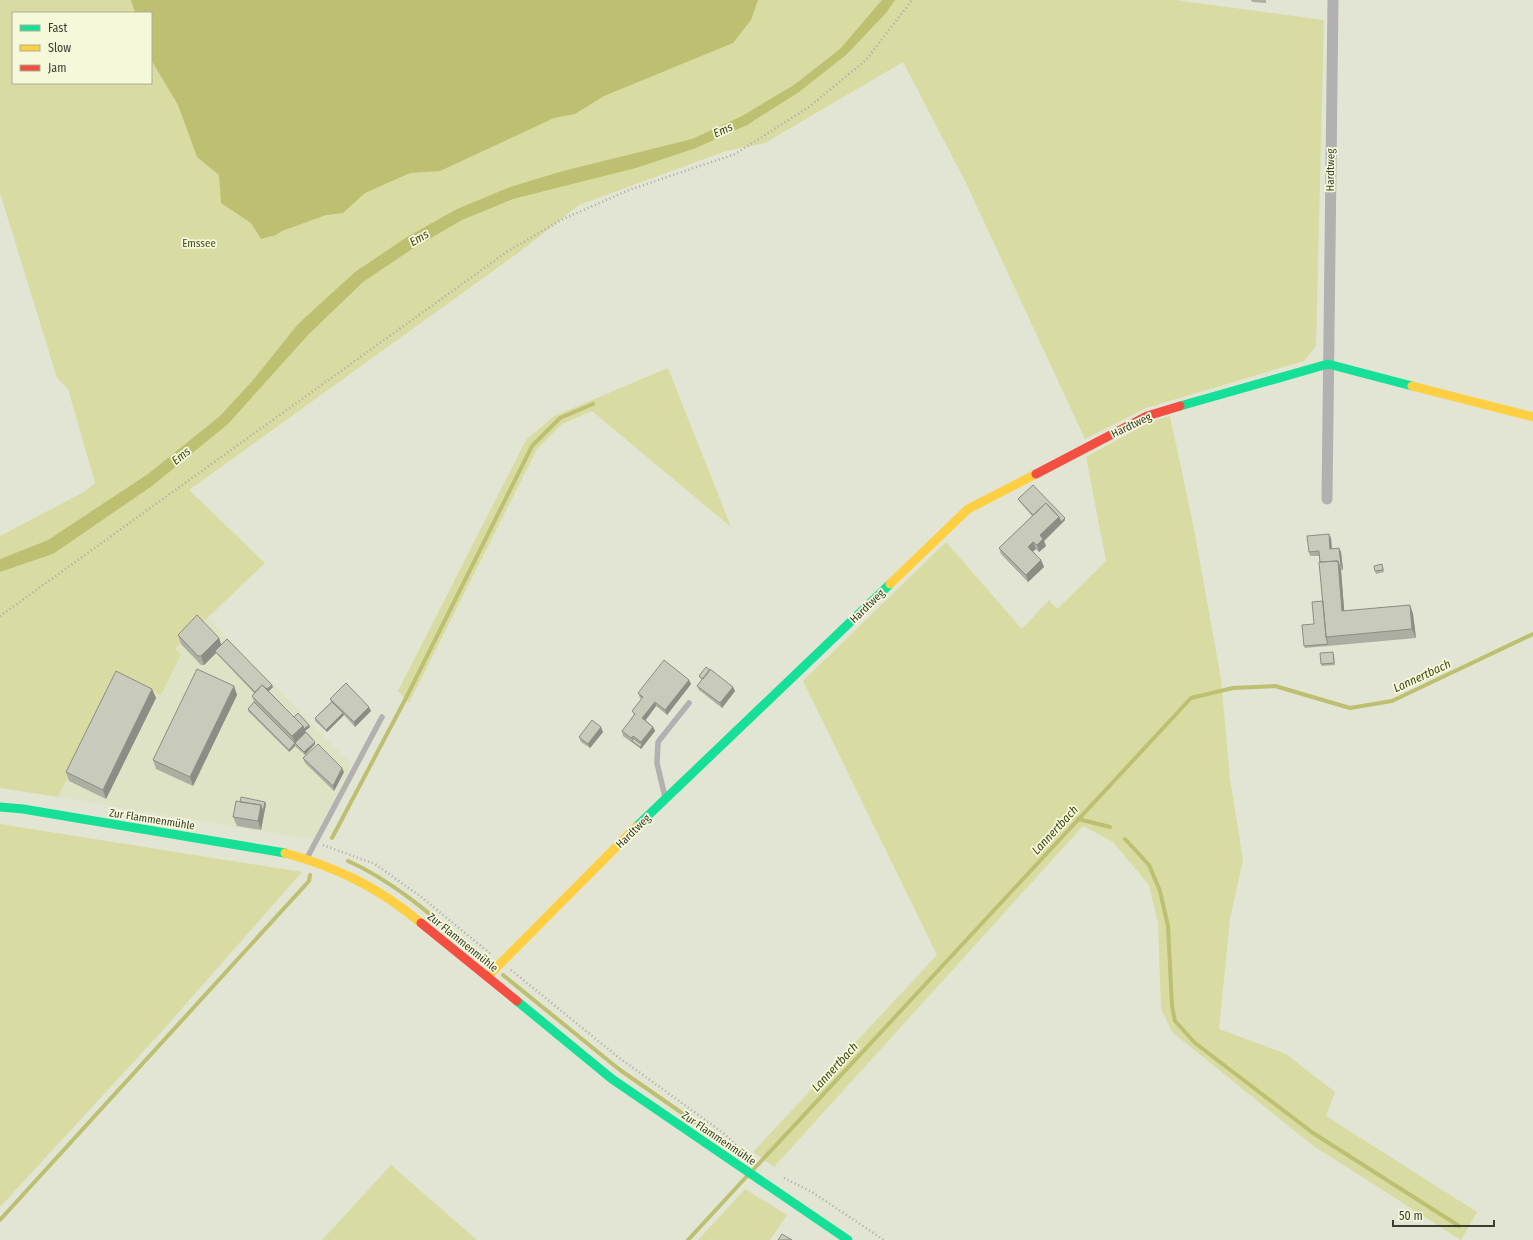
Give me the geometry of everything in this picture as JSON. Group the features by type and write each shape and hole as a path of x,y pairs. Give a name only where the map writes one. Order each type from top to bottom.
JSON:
{"street":[{"name":"Hardtweg","path":"1327,499 1334,0"},
{"name":"Hardtweg","path":"487,977 665,800 968,509 1147,416 1328,364"},
{"path":"1328,364 1533,417"},
{"name":"Zur Flammenmühle","path":"0,807 23,809 278,851 307,858 364,883 407,911 612,1079 848,1240"}],"lane":[{"path":"665,800 657,763 658,742 689,703"},
{"path":"307,858 382,717"}],"path":[{"path":"0,616 508,251 563,219 629,190 735,154 809,107 866,60 912,0"},
{"path":"315,844 327,846 375,864 420,896 618,1058 722,1132 738,1147"},
{"path":"782,1177 812,1192 884,1240"}],"shaded area":[{"path":"207,617 352,764 313,840 58,797 118,675 175,649"}],"green space":[{"path":"0,0 1175,0 1324,20 1316,346 1304,361 1146,408 1085,439 966,183 903,62 765,143 726,151 579,205 522,250 189,490 265,563 175,649 181,654 161,695 118,675 58,797 0,788 0,572 53,554 102,505 48,540 0,559 0,536 84,492 95,483 68,389 57,378 0,193"},
{"path":"668,368 731,527 592,411 562,424 537,449 409,703 398,691 526,440 554,416"},
{"path":"1170,416 1194,529 1221,679 1230,779 1243,860 1230,919 1219,1029 1286,1054 1335,1092 1326,1116 1477,1212 1461,1240 1312,1145 1172,1032 1161,1009 1158,923 1149,885 1113,842 1083,826 774,1167 753,1152 937,955 803,681 946,542 1022,629 1049,600 1057,609 1106,561 1086,457 1150,422"},
{"path":"0,824 302,872 163,1030 0,1207"},
{"path":"391,1165 477,1240 322,1240"},
{"path":"745,1189 787,1215 770,1240 698,1240"}],"water":[{"name":"Emssee","path":"131,0 758,0 751,20 733,43 604,96 575,114 554,118 440,171 410,173 365,193 343,213 326,215 282,231 276,235 261,239 251,223 221,203 219,175 197,157 178,105 152,60 152,12 135,12"},
{"name":"Ems","path":"882,0 895,0 886,13 846,55 799,92 747,125 696,148 636,168 513,199 462,220 412,249 363,282 308,335 228,424 152,486 53,554 0,572 0,559 48,540 148,474 220,416 254,379 298,324 355,272 407,237 457,209 510,187 563,171 692,139 742,116 794,85 840,49"}],"building":[{"path":"1033,485 1065,518 1061,522 1059,517 1046,503 1033,515 1018,499"},
{"path":"1046,503 1059,517 1040,535 1043,539 1037,545 1033,542 1028,547 1041,560 1026,575 999,548"},
{"path":"1329,534 1330,549 1339,548 1341,565 1339,565 1338,561 1320,562 1319,551 1309,552 1307,536"},
{"path":"1338,561 1342,611 1410,605 1412,629 1326,637 1319,562"},
{"path":"1382,564 1383,570 1375,571 1374,566"},
{"path":"1323,601 1328,644 1304,646 1302,625 1314,624 1312,602"},
{"path":"197,615 219,638 201,656 198,656 178,635"},
{"path":"227,639 272,685 267,689 262,685 255,692 215,651"},
{"path":"1333,652 1334,663 1321,664 1320,653"},
{"path":"664,660 689,680 665,710 655,702 642,718 653,727 641,742 633,736 631,738 622,731 635,714 632,711 643,697 638,693"},
{"path":"706,667 710,670 703,679 699,676"},
{"path":"197,669 234,686 190,777 153,760"},
{"path":"710,669 733,687 720,703 697,686"},
{"path":"116,671 152,689 103,790 66,772"},
{"path":"346,683 369,707 354,722 330,699"},
{"path":"262,685 303,726 292,736 252,696"},
{"path":"254,702 295,743 289,750 248,709"},
{"path":"332,702 343,713 326,730 315,718"},
{"path":"298,713 309,725 304,729 294,717"},
{"path":"592,720 601,727 588,744 579,737"},
{"path":"306,732 315,742 304,752 295,743"},
{"path":"633,738 642,745 640,747 632,741"},
{"path":"318,744 342,768 333,786 303,758"},
{"path":"241,797 265,802 263,812 261,805 240,802"},
{"path":"236,801 261,805 258,821 233,817"},
{"path":"782,1234 792,1240 778,1240"}],"waterway":[{"path":"332,838 406,698 532,446 560,418 593,404"},
{"name":"Lannertbach","path":"753,1170 1191,698 1233,688 1275,686 1350,708 1392,701 1533,634"},
{"path":"1078,819 1110,827"},
{"path":"1125,839 1149,865 1160,891 1168,926 1172,1006 1175,1021 1195,1043 1313,1133 1459,1226"},
{"path":"348,861 385,881 420,906 486,961"},
{"path":"0,1220 309,881 310,875"},
{"path":"503,975 620,1070 731,1147"},
{"name":"Lannertbach","path":"688,1240 748,1175"}],"traffic: fast":[{"path":"1180,406 1328,364 1412,386"},
{"path":"636,827 890,584"},
{"path":"0,807 23,809 285,853"},
{"path":"517,1001 612,1079 848,1240"}],"traffic: slow":[{"path":"1412,386 1533,417"},
{"path":"890,584 968,509 1036,474"},
{"path":"487,977 636,827"},
{"path":"285,853 323,865 357,880 389,899 421,923"}],"traffic: jam":[{"path":"1036,474 1147,416 1180,406"},
{"path":"421,923 517,1001"}]}
